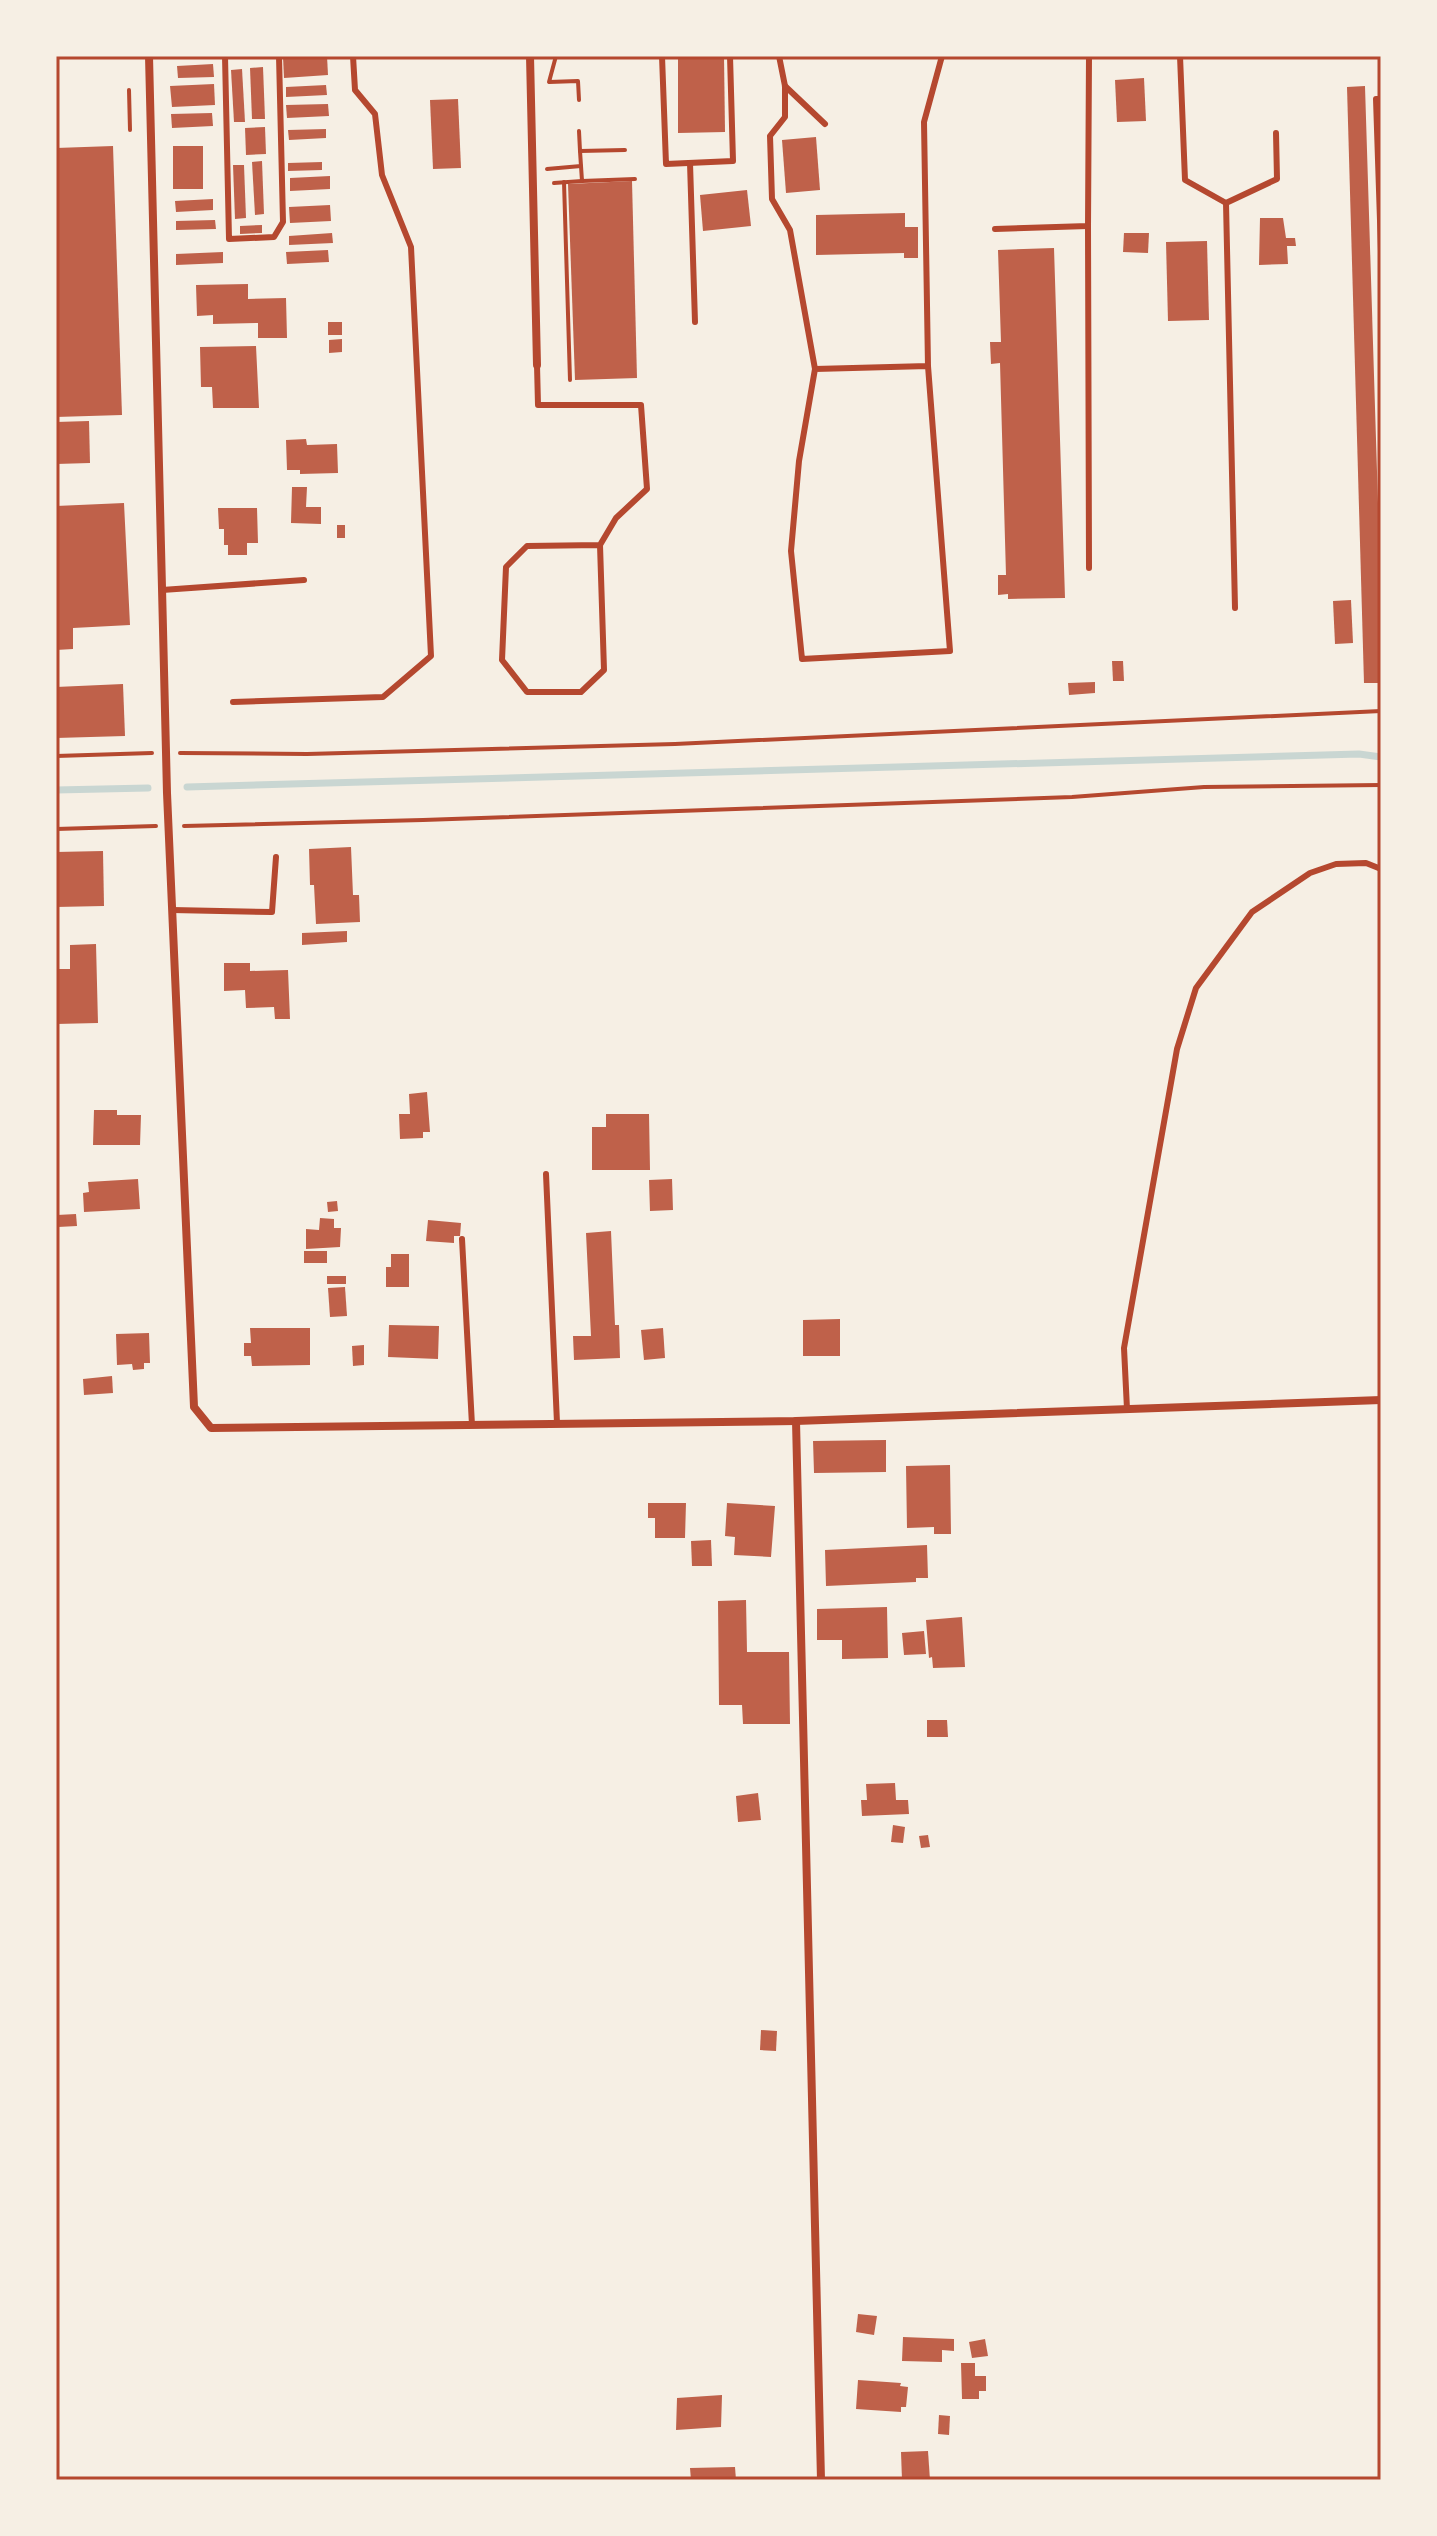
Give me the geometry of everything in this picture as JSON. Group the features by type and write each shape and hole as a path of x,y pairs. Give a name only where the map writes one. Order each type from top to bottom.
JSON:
{"street":[{"path":"149,56 166,752 194,1407 211,1428 796,1421 1381,1400"},
{"path":"530,56 537,365"},
{"path":"796,1421 821,2480"}],"lane":[{"path":"225,56 229,239 274,237 283,222 279,56"},
{"path":"233,702 383,697 431,656 411,247 382,175 375,114 355,90 353,56"},
{"path":"662,56 666,164 733,161 730,56"},
{"path":"779,56 785,86 785,117 770,136 772,199 790,230 815,369 799,461 791,551 802,659 950,651 928,366 924,122 942,56"},
{"path":"1089,56 1089,568"},
{"path":"1180,56 1185,180 1226,203"},
{"path":"785,86 825,124"},
{"path":"1381,99 1376,99 1381,251"},
{"path":"1226,203 1277,179 1276,133"},
{"path":"690,163 695,322"},
{"path":"1226,203 1235,608"},
{"path":"995,229 1088,226"},
{"path":"537,365 538,405 641,405 647,489 616,518 600,545 604,670 581,692 527,692 502,660 506,567 527,546 600,545"},
{"path":"815,369 928,366"},
{"path":"162,590 304,580"},
{"path":"172,910 272,912 276,857"},
{"path":"1127,1409 1124,1348 1177,1049 1196,988 1252,912 1310,873 1336,864 1366,863 1381,869"},
{"path":"546,1174 557,1423"},
{"path":"462,1239 472,1425"}],"path":[{"path":"556,56 549,82 578,81 579,100"},
{"path":"129,90 130,130"},
{"path":"579,131 582,181"},
{"path":"580,151 625,150"},
{"path":"533,170 581,166"},
{"path":"554,183 635,179"},
{"path":"564,182 570,380"},
{"path":"56,756 166,752 307,754 675,744 1381,711"},
{"path":"56,829 423,820 1042,798 1204,787 1381,785"}],"building":[{"path":"327,56 328,75 284,78 283,57"},
{"path":"678,56 724,56 725,132 678,133"},
{"path":"213,64 214,77 178,78 177,66"},
{"path":"263,67 265,119 252,119 250,68"},
{"path":"242,69 245,122 234,122 231,70"},
{"path":"1144,78 1146,121 1117,122 1115,80"},
{"path":"214,84 215,105 172,107 170,86"},
{"path":"326,85 327,95 286,97 286,87"},
{"path":"1365,86 1381,683 1364,683 1347,87"},
{"path":"458,99 461,168 433,169 430,100"},
{"path":"328,104 329,116 287,118 286,105"},
{"path":"212,113 213,126 172,128 171,114"},
{"path":"265,127 266,154 246,155 245,128"},
{"path":"326,129 326,138 289,140 288,130"},
{"path":"816,137 820,190 786,193 782,140"},
{"path":"113,146 122,415 56,417 56,148"},
{"path":"173,146 203,146 203,189 173,189"},
{"path":"262,161 264,214 255,215 252,162"},
{"path":"322,162 322,170 288,171 288,163"},
{"path":"233,165 244,165 246,218 235,219"},
{"path":"330,176 330,189 290,191 290,178"},
{"path":"632,181 637,378 575,380 568,184"},
{"path":"747,190 751,226 703,231 700,195"},
{"path":"213,199 213,210 176,212 175,201"},
{"path":"330,205 331,221 290,223 289,207"},
{"path":"905,213 905,227 918,227 918,258 904,258 904,253 816,255 816,215"},
{"path":"1260,218 1283,218 1286,238 1295,238 1296,246 1287,246 1288,264 1259,265"},
{"path":"215,220 216,229 176,230 176,221"},
{"path":"262,225 262,233 240,234 240,226"},
{"path":"332,233 333,243 289,245 289,236"},
{"path":"1124,233 1149,233 1148,253 1123,252"},
{"path":"1207,241 1209,320 1168,321 1166,242"},
{"path":"1054,248 1065,598 1008,599 1008,594 998,595 998,575 1006,575 1000,363 991,364 990,342 1001,342 998,250"},
{"path":"328,250 329,262 287,264 286,252"},
{"path":"223,252 223,263 176,265 176,254"},
{"path":"248,284 248,299 286,298 287,338 258,338 258,323 213,324 213,315 197,316 196,285"},
{"path":"328,322 342,322 342,335 328,335"},
{"path":"342,339 342,352 329,353 329,340"},
{"path":"256,346 259,408 213,408 212,387 201,387 200,347"},
{"path":"89,421 90,463 56,464 56,422"},
{"path":"306,439 307,445 337,444 338,473 300,474 300,470 287,470 286,440"},
{"path":"292,487 307,487 306,507 321,507 321,524 291,523"},
{"path":"124,503 130,625 73,628 73,649 56,650 56,506"},
{"path":"218,508 257,508 258,543 247,543 247,555 228,555 228,545 224,545 224,529 219,529"},
{"path":"337,525 345,525 345,538 337,538"},
{"path":"1351,600 1353,643 1335,644 1333,601"},
{"path":"1112,661 1123,661 1124,681 1113,681"},
{"path":"1095,682 1095,693 1069,695 1068,683"},
{"path":"123,684 125,736 56,738 56,687"},
{"path":"351,847 353,895 359,895 360,922 316,924 309,849"},
{"path":"103,851 104,906 56,907 56,852"},
{"path":"347,931 347,942 302,945 302,933"},
{"path":"96,944 98,1023 56,1024 56,969 70,969 70,945"},
{"path":"224,963 250,963 250,971 288,970 290,1019 275,1019 274,1007 246,1008 245,990 224,991"},
{"path":"427,1092 430,1132 423,1132 423,1138 400,1139 399,1114 410,1114 409,1094"},
{"path":"94,1110 117,1110 117,1115 141,1115 140,1145 93,1145"},
{"path":"606,1114 649,1114 650,1170 592,1170 592,1127 606,1127"},
{"path":"138,1179 140,1209 84,1212 83,1193 89,1192 88,1182"},
{"path":"672,1179 673,1210 650,1211 649,1180"},
{"path":"337,1201 338,1211 328,1212 327,1202"},
{"path":"76,1214 77,1226 58,1227 57,1215"},
{"path":"320,1218 334,1219 334,1228 341,1228 340,1247 306,1249 306,1229 319,1230"},
{"path":"428,1220 461,1223 460,1236 454,1236 454,1243 426,1241"},
{"path":"611,1231 615,1325 619,1325 620,1358 574,1360 573,1336 591,1336 586,1233"},
{"path":"304,1251 327,1251 327,1263 304,1263"},
{"path":"391,1254 409,1254 409,1287 386,1287 386,1267 391,1267"},
{"path":"327,1276 346,1276 346,1284 327,1284"},
{"path":"345,1287 347,1316 330,1317 328,1288"},
{"path":"840,1319 840,1356 803,1356 803,1320"},
{"path":"389,1325 439,1326 438,1359 388,1357"},
{"path":"250,1328 310,1328 310,1365 252,1366 251,1356 244,1356 244,1343 251,1343"},
{"path":"663,1328 665,1358 644,1360 641,1330"},
{"path":"149,1333 150,1363 144,1363 144,1369 133,1370 132,1364 117,1365 116,1334"},
{"path":"364,1345 364,1365 353,1366 352,1346"},
{"path":"112,1376 113,1393 84,1395 83,1379"},
{"path":"886,1440 886,1472 814,1473 813,1441"},
{"path":"950,1465 951,1534 934,1534 934,1527 907,1528 906,1466"},
{"path":"648,1503 686,1503 685,1538 655,1538 655,1518 648,1518"},
{"path":"727,1503 775,1506 771,1557 734,1555 735,1537 725,1536"},
{"path":"711,1540 712,1566 692,1566 691,1541"},
{"path":"927,1545 928,1578 916,1578 916,1582 826,1586 825,1550"},
{"path":"746,1600 747,1652 789,1652 790,1724 743,1724 742,1705 719,1705 718,1601"},
{"path":"887,1607 888,1658 842,1659 842,1640 817,1640 817,1609"},
{"path":"962,1617 965,1667 933,1668 932,1657 929,1658 926,1620"},
{"path":"924,1631 926,1654 904,1655 902,1633"},
{"path":"927,1720 947,1720 948,1737 927,1737"},
{"path":"895,1783 896,1800 908,1800 909,1814 862,1816 861,1800 867,1800 866,1784"},
{"path":"758,1793 761,1820 738,1822 736,1796"},
{"path":"893,1825 905,1827 903,1843 891,1842"},
{"path":"928,1835 930,1847 921,1848 919,1836"},
{"path":"761,2030 777,2031 776,2051 760,2050"},
{"path":"858,2314 877,2316 874,2335 856,2332"},
{"path":"903,2337 954,2339 954,2351 942,2350 942,2362 902,2361"},
{"path":"985,2339 988,2356 972,2358 969,2342"},
{"path":"961,2363 975,2363 975,2376 986,2376 986,2391 979,2391 979,2399 962,2399"},
{"path":"858,2380 901,2383 900,2386 908,2387 906,2407 901,2407 901,2412 856,2409"},
{"path":"722,2395 721,2427 676,2430 677,2398"},
{"path":"939,2415 950,2416 949,2435 938,2434"},
{"path":"928,2451 930,2480 902,2480 901,2452"},
{"path":"735,2467 736,2480 691,2480 690,2468"}],"waterway":[{"path":"187,787 1359,754 1381,757"},
{"path":"56,790 148,788"}]}
